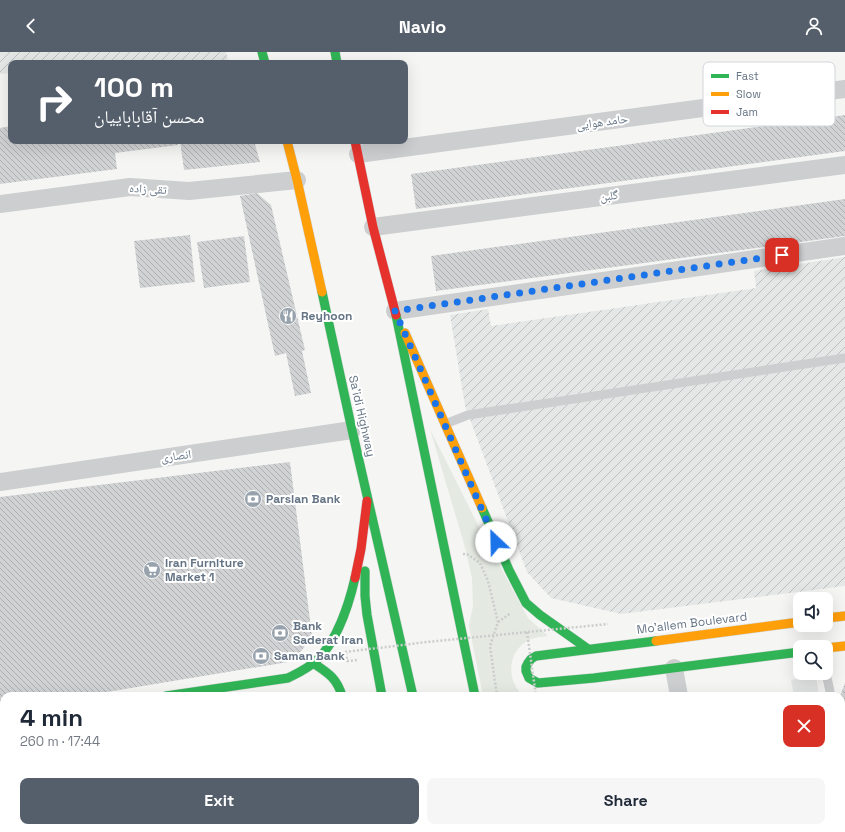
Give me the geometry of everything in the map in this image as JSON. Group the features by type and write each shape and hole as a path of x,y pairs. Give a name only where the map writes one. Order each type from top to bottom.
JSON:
{"main road":[{"name":"Sa'idi Highway","path":"288,144 298,180 352,430 412,692"},
{"path":"357,148 372,227 395,311 474,692"},
{"path":"395,311 508,570 526,603 540,615 588,649"},
{"path":"428,467 439,473"},
{"path":"193,692 288,678 306,669 320,657 333,639 344,615 354,586 361,557 368,496"},
{"path":"368,496 365,596 381,692"},
{"path":"446,554 452,538"},
{"path":"833,617 845,616"},
{"name":"Mo'allem Boulevard","path":"594,678 538,683 529,679 525,670 528,661 536,656 793,623"},
{"path":"833,647 845,646"},
{"path":"585,687 594,678 793,653"},
{"path":"313,663 329,673 340,686 341,692"}],"street":[{"name":"حامد هوایی","path":"835,90 845,89"},
{"name":"حامد هوایی","path":"408,142 703,106"},
{"name":"حامد هوایی","path":"357,148 390,144"},
{"name":"گلبن","path":"372,227 845,165"},
{"name":"تقی زاده","path":"0,204 130,187 189,191 298,180"},
{"path":"395,311 845,246"},
{"name":"انصاری","path":"0,482 352,430"},
{"path":"674,668 678,692"}],"lane":[{"path":"444,424 468,415 845,358"},
{"path":"828,680 830,692"}],"path":[{"path":"446,554 466,554 480,563 488,581 498,622 490,646 496,692"},
{"path":"345,652 426,642 608,624 613,626"},
{"path":"527,632 535,692"}],"shaded area":[{"path":"0,52 226,52 228,60 8,60 8,73 0,74"},
{"path":"845,257 845,586 621,614 551,598 527,572 465,406 450,315 488,309 491,326 756,288 754,271"},
{"path":"430,429 481,531 528,618 548,636 529,640 516,651 511,666 514,682 520,692 482,692 469,626 473,606 472,578 464,544"},
{"path":"791,680 817,680 818,692 793,692"}],"building":[{"path":"845,115 845,151 416,209 411,174 764,126 835,126 835,116"},
{"path":"8,127 8,144 178,145 115,153 117,169 0,184 0,128"},
{"path":"180,144 255,144 260,162 184,170"},
{"path":"257,193 271,205 305,350 302,351 311,393 295,396 286,353 275,356 240,196"},
{"path":"845,199 845,236 436,291 431,256"},
{"path":"190,235 195,282 140,288 134,241"},
{"path":"244,236 250,282 204,288 197,242"},
{"name":"Iran Furniture Market 1","path":"290,462 312,636 294,661 107,692 0,692 0,497"},
{"path":"845,683 845,692 842,692"}],"traffic: fast":[{"path":"262,52 264,60"},
{"path":"335,52 336,60"},
{"path":"322,292 412,692"},
{"path":"396,315 474,692"},
{"path":"482,508 509,570 526,603 540,615 588,649"},
{"path":"365,571 367,615 381,692"},
{"path":"193,692 288,678 307,668 317,660 331,643 346,610 355,578"},
{"path":"656,641 536,656 528,663 526,671 529,678 538,683 594,678 793,653"},
{"path":"313,663 335,680 341,692"}],"traffic: slow":[{"path":"288,144 322,292"},
{"path":"405,333 482,508"},
{"path":"833,617 845,616"},
{"path":"656,641 793,623"},
{"path":"833,647 845,646"}],"traffic: jam":[{"path":"356,144 373,227 396,315"},
{"path":"355,578 361,549 367,501"}],"place":[{"name":"Reyhoon","path":"288,316"},
{"name":"Parsian Bank","path":"253,499"},
{"name":"Iran Furniture Market 1","path":"152,570"},
{"name":"Bank Saderat Iran","path":"280,633"},
{"name":"Saman Bank","path":"261,656"}],"route":[{"path":"496,542 395,311 782,255"}]}
